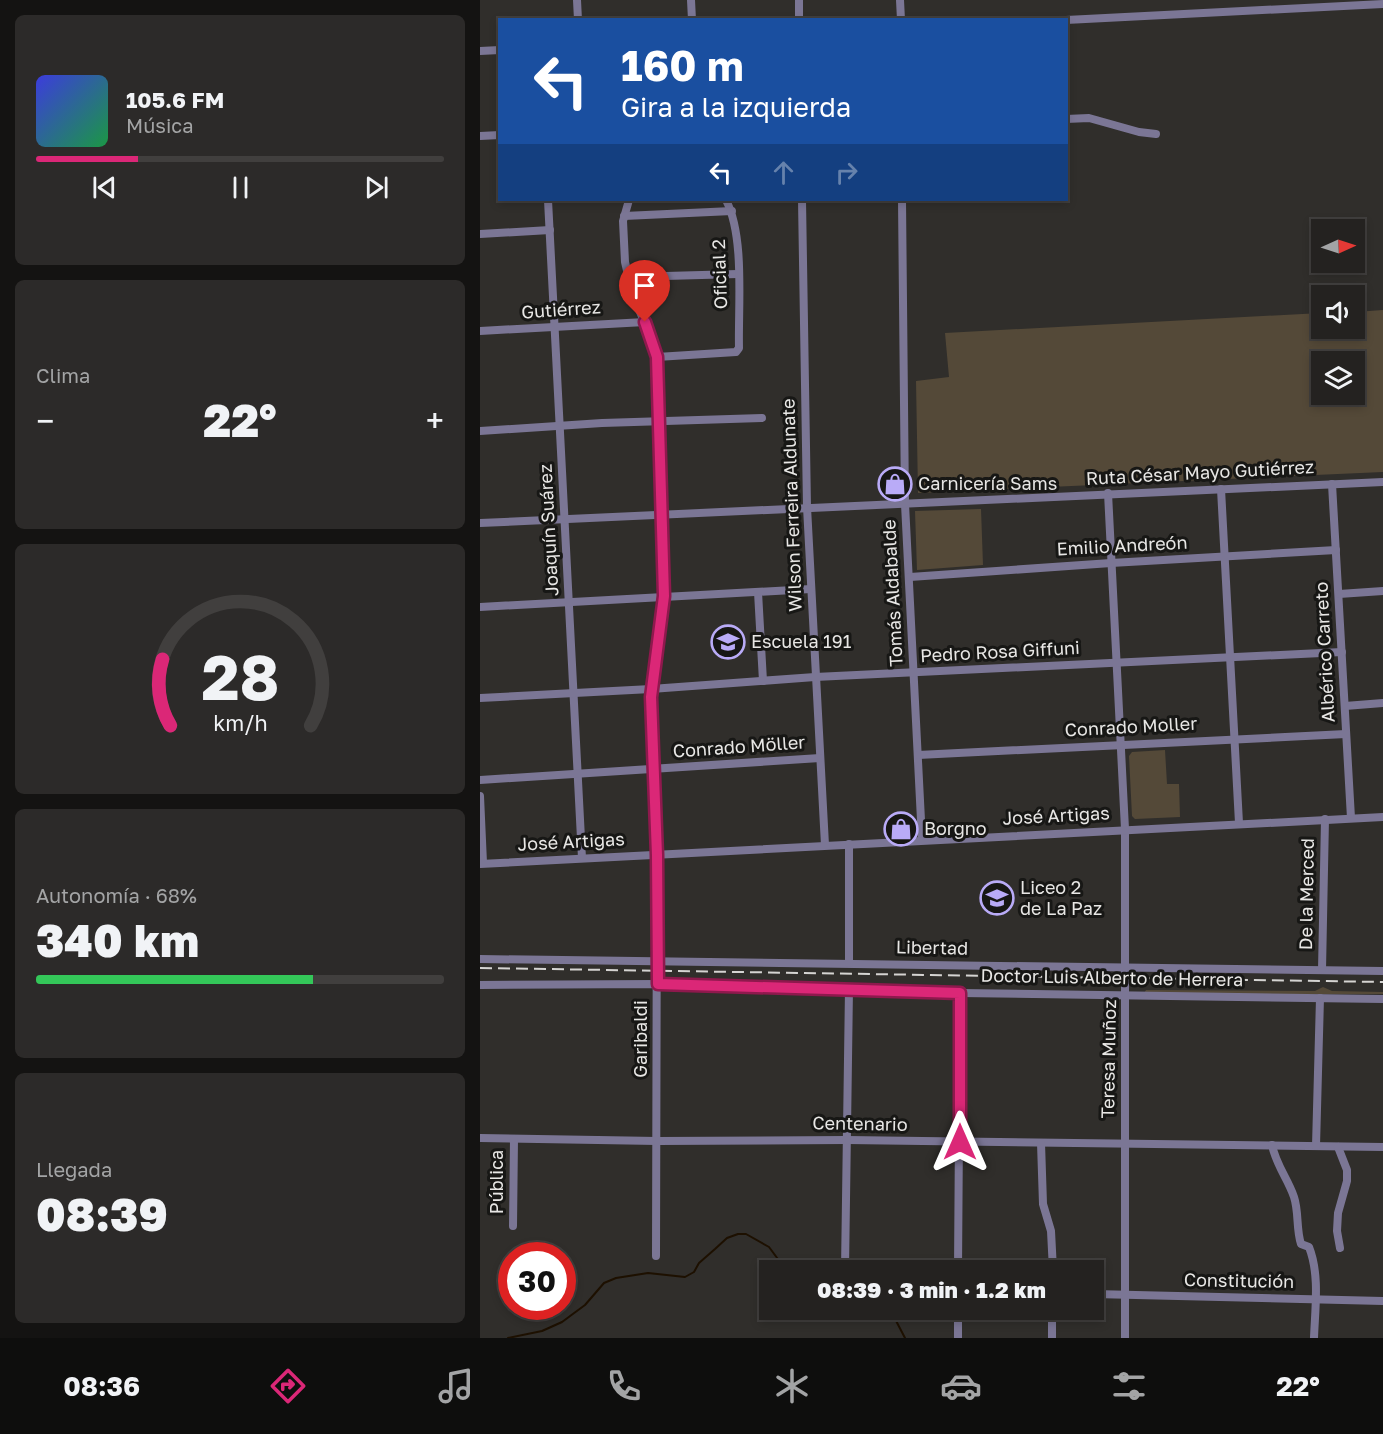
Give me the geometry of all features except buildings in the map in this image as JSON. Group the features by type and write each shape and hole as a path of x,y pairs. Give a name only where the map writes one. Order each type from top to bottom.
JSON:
{"street":[{"path":"577,0 578,18"},
{"path":"691,0 692,18"},
{"path":"799,0 800,18"},
{"path":"900,0 902,18"},
{"path":"1068,20 1326,3 1383,4"},
{"path":"480,51 498,50"},
{"path":"1068,119 1089,118 1139,132 1156,134"},
{"path":"480,136 498,135"},
{"name":"Joaquín Suárez","path":"548,201 582,858"},
{"name":"Garibaldi","path":"629,201 624,216 623,235 629,277 633,296 657,357 664,596 651,689 658,962 656,1256"},
{"name":"Oficial 2","path":"657,357 736,352 739,348 738,246 732,211 727,201"},
{"name":"Wilson Ferreira Aldunate","path":"802,201 807,507 825,846"},
{"name":"Tomás Aldabalde","path":"902,201 905,504 922,840"},
{"path":"624,216 732,211"},
{"path":"480,234 550,230"},
{"path":"629,277 738,274"},
{"name":"Gutiérrez","path":"480,331 645,322"},
{"path":"480,431 762,418"},
{"name":"Ruta César Mayo Gutiérrez","path":"480,523 1383,482"},
{"name":"Albérico Carreto","path":"1332,484 1351,818"},
{"path":"1221,489 1239,823"},
{"name":"Teresa Muñoz","path":"1108,493 1125,829 1125,1338"},
{"name":"Emilio Andreón","path":"910,577 1111,562 1336,550"},
{"path":"480,607 810,589"},
{"path":"1339,594 1383,591"},
{"path":"758,592 763,681"},
{"name":"Pedro Rosa Giffuni","path":"480,698 573,694 815,677 1342,652"},
{"path":"1345,706 1383,703"},
{"name":"Conrado Moller","path":"918,755 1346,734"},
{"name":"Conrado Möller","path":"480,780 820,758"},
{"path":"480,796 482,863"},
{"name":"José Artigas","path":"482,863 1383,817"},
{"name":"De la Merced","path":"1322,970 1325,819"},
{"path":"849,844 849,963"},
{"name":"Libertad","path":"480,959 1383,971"},
{"name":"Doctor Luis Alberto de Herrera","path":"480,985 658,984 960,993 1383,999"},
{"path":"846,1260 849,989"},
{"path":"958,1260 960,993"},
{"path":"1316,1146 1320,998"},
{"name":"Centenario","path":"480,1138 1125,1143 1383,1148"},
{"name":"Pública","path":"513,1226 514,1138"},
{"path":"1041,1143 1042,1204 1051,1231 1052,1260"},
{"path":"1272,1145 1275,1160 1295,1200 1301,1244 1309,1247 1313,1258 1314,1338"},
{"path":"1338,1147 1347,1170 1347,1181 1338,1213 1337,1231 1340,1248"},
{"name":"Constitución","path":"1104,1294 1383,1301"},
{"path":"958,1320 958,1338"},
{"path":"1052,1320 1052,1338"}],"shaded area":[{"path":"1383,310 1383,472 918,493 916,381 949,377 945,333 1311,314 1311,339 1365,339 1365,311"},
{"path":"981,509 983,565 917,570 915,511"},
{"path":"1165,750 1167,784 1179,784 1180,817 1135,819 1132,816 1129,756 1132,752"},
{"path":"1323,987 1332,991 1383,992 1383,994 1144,993 1146,990 1315,991"}],"waterway":[{"path":"508,1338 542,1331 562,1322 585,1305 604,1283 616,1278 648,1273 685,1277 694,1272 699,1263 727,1238 738,1234 746,1234 769,1247 779,1260"},
{"path":"896,1320 905,1338"}],"railway":[{"path":"480,968 1383,982"}],"place":[{"name":"Carnicería Sams","path":"895,484"},
{"name":"Escuela 191","path":"728,642"},
{"name":"Borgno","path":"901,829"},
{"name":"Liceo 2 de La Paz","path":"997,898"}],"route":[{"path":"645,322 657,357 664,596 651,689 657,855 658,984 960,993 960,1142"}]}
